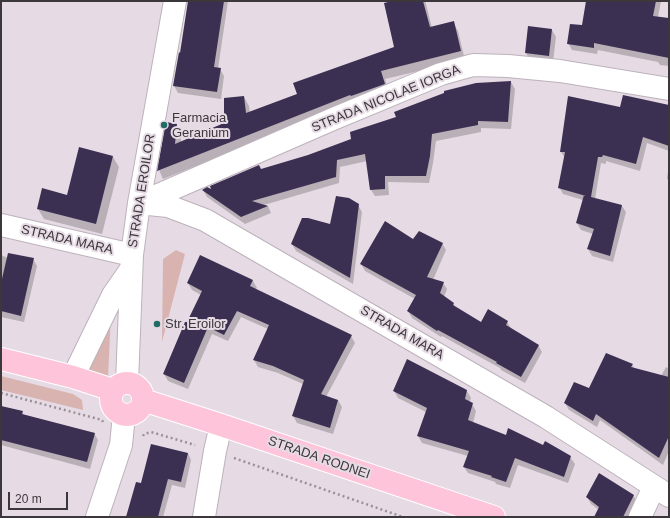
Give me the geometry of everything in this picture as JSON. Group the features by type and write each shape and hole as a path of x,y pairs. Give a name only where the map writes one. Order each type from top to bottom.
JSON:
{"main road":[{"path":"1,359 120,387 132,384 137,386 141,390 143,400 142,406 135,414 119,414 112,406 111,395 120,387"},
{"name":"STRADA RODNEI","path":"143,400 222,425 494,517"}],"street":[{"name":"STRADA EROILOR","path":"120,387 131,306 132,262 139,203 175,1"},
{"name":"STRADA NICOLAE IORGA","path":"139,203 441,74 473,65 508,66 560,71 669,90"},
{"name":"STRADA MARA","path":"139,203 168,206 205,220 546,417 662,492 640,517"},
{"name":"STRADA MARA","path":"1,225 132,262"},
{"path":"74,377 113,295 132,262"},
{"path":"97,517 121,445 124,415"},
{"path":"204,517 215,451 222,425"}],"shaded area":[{"path":"176,250 185,254 162,342 163,259"},
{"path":"111,313 108,378 83,372"},
{"path":"1,376 73,394 82,400 83,410 1,390"}],"building":[{"path":"188,1 224,1 214,67 221,68 217,92 173,86"},
{"path":"392,1 423,1 430,27 454,21 461,51 381,71 385,84 351,96 350,95 157,171 166,122 177,124 175,144 224,123 224,98 244,96 246,113 297,94 293,83 394,47 384,3"},
{"path":"586,1 656,1 653,16 669,18 669,58 594,43 594,48 567,44 570,24 582,25"},
{"path":"528,26 552,29 549,56 525,53"},
{"path":"511,81 508,122 478,121 478,125 432,134 426,176 385,176 385,189 370,190 365,154 337,160 336,177 252,201 268,206 241,217 202,190 207,187 211,189 210,186 259,165 261,169 308,155 351,139 350,132 396,117 394,112 444,93 444,91 476,83"},
{"path":"623,95 669,105 669,146 643,137 636,164 603,155 602,157 598,157 591,197 622,205 610,256 587,249 594,229 576,223 584,195 558,188 565,152 560,152 568,96 620,107"},
{"path":"79,147 113,156 96,224 37,209 42,188 67,195"},
{"path":"336,196 349,198 359,204 350,278 291,244 302,218 308,218 330,224"},
{"path":"385,221 413,239 419,231 443,243 427,277 444,282 440,293 454,303 453,305 481,322 488,309 508,321 506,325 539,345 521,377 496,363 497,362 438,330 437,331 407,311 416,295 360,264"},
{"path":"8,253 34,258 21,316 1,311 1,283"},
{"path":"200,255 253,280 250,286 352,335 321,394 338,400 330,428 292,416 304,380 273,366 253,360 269,325 237,311 224,335 208,327 184,383 163,374 185,322 187,322 202,291 187,283"},
{"path":"606,353 633,364 631,367 669,377 669,436 659,458 596,414 593,421 564,403 574,382 589,388"},
{"path":"407,359 467,390 465,399 473,403 468,420 506,435 508,428 543,445 545,441 571,456 564,477 515,458 506,482 463,467 469,451 417,436 427,408 393,391"},
{"path":"1,406 23,411 22,414 95,433 87,462 1,440"},
{"path":"151,444 188,453 181,482 168,479 158,517 126,517 136,482 141,483"},
{"path":"599,473 634,495 623,517 594,517 599,507 586,497"}],"place":[{"name":"Farmacia Geranium","path":"164,125"},
{"name":"Str. Eroilor","path":"157,324"}]}
